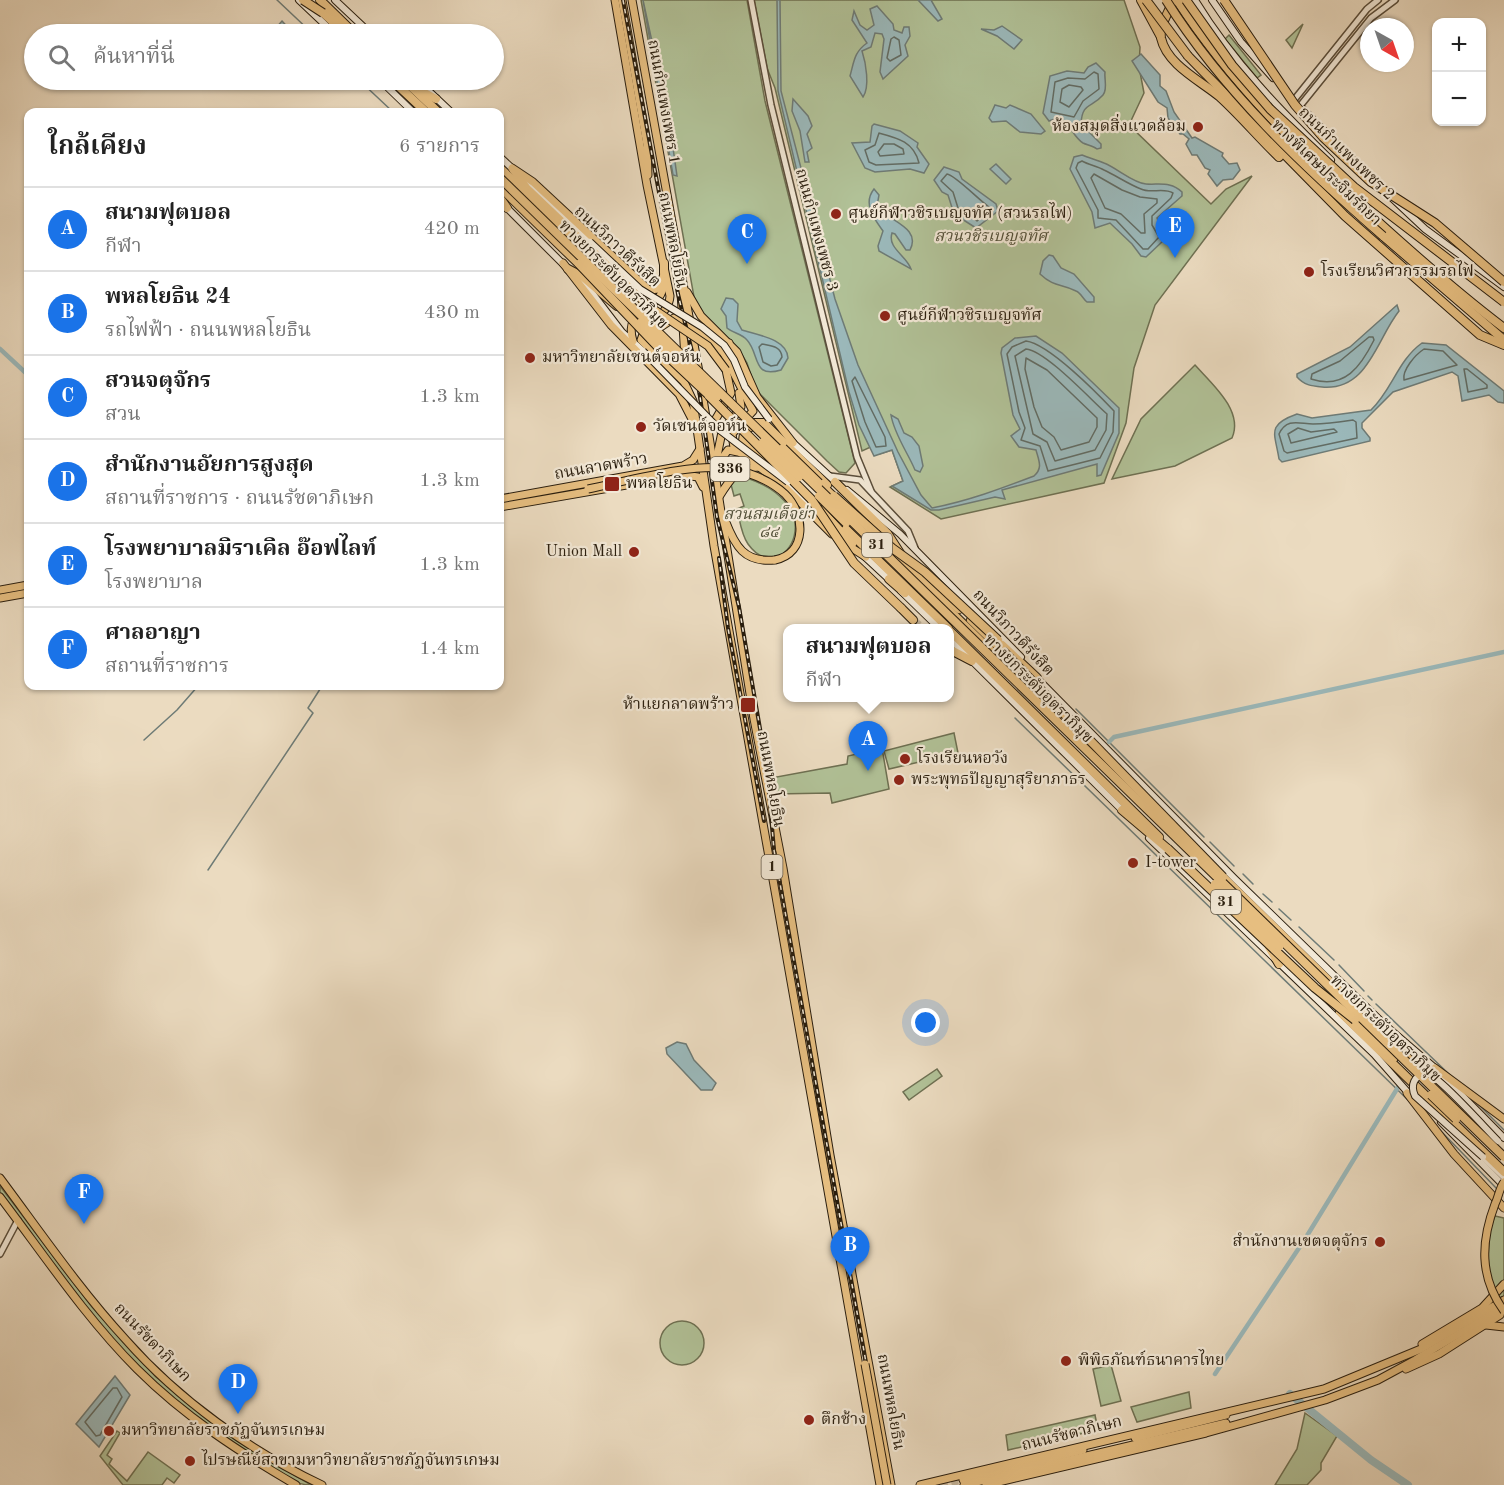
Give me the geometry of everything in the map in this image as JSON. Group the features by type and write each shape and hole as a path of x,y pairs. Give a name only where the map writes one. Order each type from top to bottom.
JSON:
{"highway":[{"path":"301,0 323,3 338,24"},
{"path":"309,0 323,3 346,24"},
{"path":"309,0 334,24"},
{"path":"1141,0 1168,51 1180,66 1221,98 1280,158 1323,194"},
{"name":"ทางพิเศษประจิมรัถยา","path":"1146,0 1188,57 1323,194 1480,335 1504,345"},
{"path":"1167,0 1229,85 1307,168 1398,250 1504,340"},
{"path":"1161,38 1164,18 1175,0 1199,34 1243,87 1314,163 1404,245 1504,328"},
{"name":"ทางพิเศษประจิมรัถยา","path":"1186,0 1232,65 1270,109 1354,187 1504,301"},
{"path":"1224,0 1295,105 1330,144 1371,182 1435,223 1504,282"},
{"path":"401,90 420,108"},
{"path":"410,90 429,108"},
{"path":"418,90 434,108"},
{"path":"423,90 436,99"},
{"path":"504,172 627,291 631,302 617,306 583,277 566,266"},
{"name":"ถนนวิภาวดีรังสิต","path":"504,177 1504,1152"},
{"name":"ทางยกระดับอุตราภิมุข","path":"504,182 1504,1157"},
{"name":"ทางยกระดับอุตราภิมุข","path":"504,190 950,624"},
{"name":"31","path":"504,190 660,349 942,624"},
{"path":"504,204 507,208"},
{"path":"664,263 664,273"},
{"path":"700,383 741,430 811,499 854,562 913,620"},
{"path":"852,544 772,462 743,441 744,433 750,426 766,421 887,533 905,561 1003,651 1198,849 1254,914"},
{"path":"784,453 892,548 925,572 1037,678"},
{"path":"818,466 910,571"},
{"path":"889,579 941,624"},
{"name":"ทางยกระดับอุตราภิมุข","path":"954,628 1504,1165"},
{"name":"31","path":"954,636 1504,1172"},
{"path":"954,652 972,661"},
{"path":"1078,735 1090,734"},
{"path":"1122,810 1168,849 1315,988 1355,1020"},
{"path":"1186,831 1193,848"},
{"path":"1266,941 1279,964"},
{"path":"1326,977 1344,985"}],"main road":[{"path":"301,0 325,24"},
{"path":"335,0 360,24"},
{"name":"ถนนพหลโยธิน","path":"615,0 647,185 670,291 669,304 642,337 643,344 677,375 680,387 693,401 707,498 776,890 832,1186 838,1194 888,1467 885,1485"},
{"name":"ถนนพหลโยธิน","path":"622,0 647,145 647,185"},
{"name":"ถนนกำแพงเพชร 1","path":"632,0 682,281 686,365 680,387"},
{"name":"ถนนกำแพงเพชร 2","path":"1195,0 1219,36 1257,85 1310,140 1413,234 1504,301"},
{"name":"ถนนกำแพงเพชร 2","path":"1212,0 1227,24 1322,128 1425,229 1504,287"},
{"path":"1219,36 1226,33 1227,24"},
{"path":"390,90 409,108"},
{"path":"436,99 446,108"},
{"path":"1310,140 1319,145 1324,142 1327,136 1322,128"},
{"name":"ถนนวิภาวดีรังสิต","path":"504,161 640,290 702,327 724,345 734,360 745,387 766,421 827,474 834,486 870,507 1023,659 1037,678 1090,734 1186,831 1384,1025 1435,1068 1501,1139"},
{"path":"512,168 527,188 646,304 708,346 726,370 731,393 714,420 710,434"},
{"path":"512,168 533,182 635,280 654,291 662,285 664,273"},
{"name":"31","path":"507,208 592,290 622,332 721,431 788,482 836,531 935,624"},
{"path":"566,266 610,325 668,383 680,387 697,432"},
{"path":"633,341 630,331 632,323 660,298 664,291 664,273"},
{"path":"631,302 639,291 635,280"},
{"path":"682,281 693,305 741,359 758,397 793,443"},
{"path":"657,355 651,341 669,304"},
{"path":"659,328 683,316 707,323"},
{"path":"683,316 722,354 730,366 744,401 740,410 722,432 715,465"},
{"name":"ถนนพหลโยธิน","path":"690,324 717,477 720,511 754,718 792,923 854,1336 877,1469 885,1485"},
{"path":"729,343 722,342 720,346 744,401 753,411 732,434 732,444 738,452 760,467 815,516 836,531"},
{"path":"666,364 679,363 684,348"},
{"path":"749,418 766,421"},
{"name":"ถนนลาดพร้าว","path":"504,498 677,467 693,460 700,449"},
{"path":"717,477 722,455 728,450 738,452"},
{"path":"677,467 681,471 678,476"},
{"path":"719,497 735,473 745,468 760,467"},
{"name":"336","path":"535,500 540,497 694,469 725,468 755,476 783,493 795,506 800,520 797,544 788,555 772,560 753,559 741,551 733,541 720,511"},
{"path":"678,476 698,477 707,498"},
{"name":"ถนนลาดพร้าว","path":"504,506 678,476"},
{"path":"815,516 827,530 866,557"},
{"path":"0,590 24,586"},
{"path":"0,598 24,594"},
{"name":"31","path":"954,638 972,661 1279,964 1374,1054 1407,1093 1504,1186"},
{"path":"776,890 786,888"},
{"path":"783,925 792,923"},
{"path":"1435,1068 1504,1119"},
{"path":"1504,1147 1501,1139 1465,1109 1438,1077 1426,1073 1416,1078 1412,1088 1415,1096 1504,1177"},
{"path":"1407,1093 1447,1147 1501,1205"},
{"name":"ถนนรัชดาภิเษก","path":"0,1178 111,1323 154,1370 228,1429 282,1464 322,1485"},
{"path":"1486,1325 1503,1326 1504,1311 1490,1285 1484,1255 1486,1227 1501,1205 1504,1186"},
{"name":"ถนนรัชดาภิเษก","path":"0,1197 100,1328 149,1380 229,1444 296,1485"},
{"path":"1397,1360 1482,1308 1504,1284"},
{"name":"ถนนรัชดาภิเษก","path":"986,1485 1308,1405 1358,1388 1392,1372 1434,1347 1504,1300"},
{"path":"1392,1372 1419,1364 1486,1325 1504,1311"},
{"name":"ถนนรัชดาภิเษก","path":"920,1485 1298,1397 1434,1347 1504,1311"},
{"name":"ถนนพหลโยธิน","path":"862,1324 864,1364"},
{"name":"ถนนพหลโยธิน","path":"854,1336 864,1364 885,1485"},
{"name":"ถนนรัชดาภิเษก","path":"964,1482 1217,1419 1232,1412"},
{"name":"ถนนรัชดาภิเษก","path":"964,1482 1209,1426 1240,1422"},
{"path":"877,1469 884,1470 888,1467"},
{"path":"949,1485 953,1477"}],"street":[{"name":"ถนนกำแพงเพชร 3","path":"751,0 773,115 860,466 871,490"},
{"path":"1294,100 1367,9 1378,0"},
{"path":"1300,106 1371,18 1395,0"},
{"path":"848,478 860,466"},
{"name":"ถนนกำแพงเพชร 3","path":"827,474 838,479 861,480 909,531 918,555"},
{"path":"0,1254 18,1220"}],"green space":[{"path":"641,0 747,0 765,101 855,463 846,473 839,472 827,461 756,390 747,363 738,348 719,333 703,314 694,297"},
{"name":"สวนวชิรเบญจทัศ","path":"754,0 1124,0 1140,47 1139,67 1144,93 1129,125 1211,204 1226,189 1252,176 1155,305 1134,368 1126,423 1104,483 941,519 890,487 903,481 892,450 879,454 875,445 862,451 775,88 767,68"},
{"path":"1303,24 1292,48 1286,40"},
{"path":"1229,35 1261,75 1257,78 1225,39"},
{"path":"1195,365 1217,389 1230,408 1235,428 1232,438 1175,466 1112,479 1141,419"},
{"name":"สวนสมเด็จย่า ๘๔","path":"728,473 763,485 785,501 794,519 794,536 787,549 776,557 762,556 748,544 742,532 737,509 744,506 740,494 734,496"},
{"path":"954,733 958,753 889,769 884,751"},
{"path":"882,748 889,789 832,803 830,793 775,794 771,778 847,764 848,756"},
{"path":"937,1069 942,1076 909,1100 903,1092"},
{"path":"0,1186 92,1307 156,1377 244,1445 311,1485 295,1482 280,1474 226,1438 178,1403 134,1362 93,1316 0,1192"},
{"path":"1495,1216 1504,1218 1504,1304 1495,1292 1488,1276 1484,1250"},
{"path":"682,1321 698,1327 704,1343 698,1359 682,1365 666,1359 660,1343 666,1327"},
{"path":"1111,1365 1121,1401 1101,1406 1093,1369"},
{"path":"1189,1392 1191,1408 1137,1422 1131,1407"},
{"path":"1305,1413 1337,1436 1321,1463 1321,1470 1307,1485 1275,1485 1297,1449"},
{"path":"1095,1415 1098,1430 1008,1450 1006,1435"},
{"path":"117,1431 120,1433 107,1455 112,1459 109,1464 127,1481 148,1452 180,1475 174,1483 167,1478 162,1485 123,1485 100,1456"}],"water":[{"path":"643,0 669,120 677,176 673,175"},
{"path":"777,0 780,0 781,91 835,299 858,365 898,452 921,495 932,508 984,494 1034,476 1039,470 1040,464 1036,450 1019,447 1011,436 1020,429 1013,415 1001,353 1002,348 1015,338 1036,336 1062,353 1119,408 1119,433 1101,475 1097,476 1097,464 1002,490 1005,499 995,497 939,510 931,510 892,486 903,481 892,450 874,456 859,425 849,392 778,91"},
{"path":"918,0 931,0 942,19 938,21"},
{"path":"877,6 893,24 894,30 902,33 904,27 909,27 910,36 905,45 908,56 883,79 880,72 884,39 882,34 875,33 871,47 862,51 867,81 863,97 850,76 857,54 867,43 852,20 854,11 860,25 867,30 874,25 870,9"},
{"path":"1002,26 1022,40 1014,49 997,36 981,29 994,30"},
{"path":"1141,54 1160,75 1160,86 1166,91 1174,112 1192,138 1195,137 1223,153 1222,156 1229,164 1237,163 1240,170 1233,179 1223,180 1217,186 1208,174 1210,170 1205,168 1197,155 1192,155 1186,144 1189,139 1180,134 1168,118 1167,108 1158,102 1132,61"},
{"path":"1096,63 1105,72 1105,90 1099,99 1083,112 1081,124 1101,144 1101,148 1097,149 1083,143 1065,122 1055,119 1049,121 1043,113 1050,76 1067,71 1084,73 1088,67"},
{"path":"793,99 808,116 812,126 807,134 812,148 807,152 809,162 805,162 800,131 792,111"},
{"path":"995,105 1006,108 1010,105 1031,114 1045,131 1041,134 1020,132 1006,121 992,122 989,118"},
{"path":"874,124 900,131 918,143 917,147 929,164 924,173 910,169 875,172 865,168 852,143 870,142"},
{"path":"1082,155 1109,165 1141,183 1174,186 1182,192 1182,196 1157,218 1165,239 1146,257 1141,256 1110,223 1095,228 1092,212 1070,169 1074,157"},
{"path":"996,164 1011,179 1006,184 990,169"},
{"path":"944,167 959,172 962,179 996,204 998,211 976,228 954,214 948,195 942,192 934,180"},
{"path":"874,189 879,195 877,206 902,225 911,236 910,250 906,250 895,234 892,233 891,238 895,248 911,269 879,251 878,246 883,231 873,217 869,206"},
{"path":"1049,255 1053,256 1061,268 1074,274 1094,297 1094,302 1087,302 1078,292 1054,283 1040,274 1043,261"},
{"path":"726,298 733,299 738,304 737,321 742,330 771,339 783,346 788,358 781,370 772,372 761,368 747,340 727,328 726,316 721,309"},
{"path":"1397,305 1399,311 1369,361 1350,381 1338,386 1322,387 1308,385 1297,377 1297,374 1350,347"},
{"path":"1422,343 1446,345 1504,391 1504,403 1498,402 1489,395 1462,401 1458,376 1452,372 1393,392 1362,423 1362,428 1370,441 1282,462 1279,459 1275,431 1281,422 1297,414 1312,418 1371,410 1407,358"},
{"path":"891,415 898,419 904,433 912,437 919,446 923,466 920,472 915,470 898,436"},
{"path":"677,1042 686,1044 694,1060 716,1083 712,1090 701,1090 667,1054 666,1048"},
{"path":"115,1376 130,1395 99,1447 76,1424"}],"waterway":[{"path":"277,0 302,24"},
{"path":"370,90 389,108"},
{"path":"0,349 24,371"},
{"path":"1109,742 1114,737 1504,652"},
{"path":"144,740 177,710 194,690"},
{"path":"208,870 313,713 308,708 319,690"},
{"path":"1076,709 1204,837"},
{"path":"1015,718 1408,1100"},
{"path":"1210,842 1234,866"},
{"path":"1243,874 1253,884"},
{"path":"1263,894 1272,902"},
{"path":"1279,909 1291,920"},
{"path":"1299,927 1334,960"},
{"path":"1339,965 1364,991"},
{"path":"1368,996 1372,1000"},
{"path":"1376,1004 1451,1076"},
{"path":"1215,1374 1305,1239 1400,1084"},
{"path":"1479,1105 1504,1130"},
{"path":"1440,1130 1497,1189"},
{"path":"1290,1394 1371,1460 1408,1485"}],"tunnel":[{"path":"913,620 918,624"},
{"path":"941,1485 963,1480"}],"railway":[{"path":"623,0 678,294 696,368 717,517 739,607 767,769 774,850 888,1485"},
{"path":"719,558 728,628 764,821"}],"place":[{"name":"ห้องสมุดสิ่งแวดล้อม","path":"1198,127"},
{"name":"ศูนย์กีฬาวชิรเบญจทัศ (สวนรถไฟ)","path":"836,214"},
{"name":"โรงพยาบาลมิราเคิล อ๊อฟไลท์","path":"1175,258"},
{"name":"สวนจตุจักร","path":"747,264"},
{"name":"โรงเรียนวิศวกรรมรถไฟ","path":"1309,272"},
{"name":"ศูนย์กีฬาวชิรเบญจทัศ","path":"885,316"},
{"name":"มหาวิทยาลัยเซนต์จอห์น","path":"530,358"},
{"name":"วัดเซนต์จอห์น","path":"641,427"},
{"name":"พหลโยธิน","path":"612,484"},
{"name":"Union Mall","path":"634,552"},
{"name":"ห้าแยกลาดพร้าว","path":"748,705"},
{"name":"โรงเรียนหอวัง","path":"905,759"},
{"name":"สนามฟุตบอล","path":"868,771"},
{"name":"พระพุทธปัญญาสุริยาภาธร","path":"899,780"},
{"name":"I-tower","path":"1133,863"},
{"name":"ศาลอาญา","path":"84,1224"},
{"name":"สำนักงานเขตจตุจักร","path":"1380,1242"},
{"name":"พหลโยธิน 24","path":"850,1277"},
{"name":"พิพิธภัณฑ์ธนาคารไทย","path":"1066,1361"},
{"name":"สำนักงานอัยการสูงสุด","path":"238,1414"},
{"name":"ตึกช้าง","path":"809,1420"},
{"name":"มหาวิทยาลัยราชภัฏจันทรเกษม","path":"109,1431"},
{"name":"ไปรษณีย์สาขามหาวิทยาลัยราชภัฏจันทรเกษม","path":"190,1461"}]}
